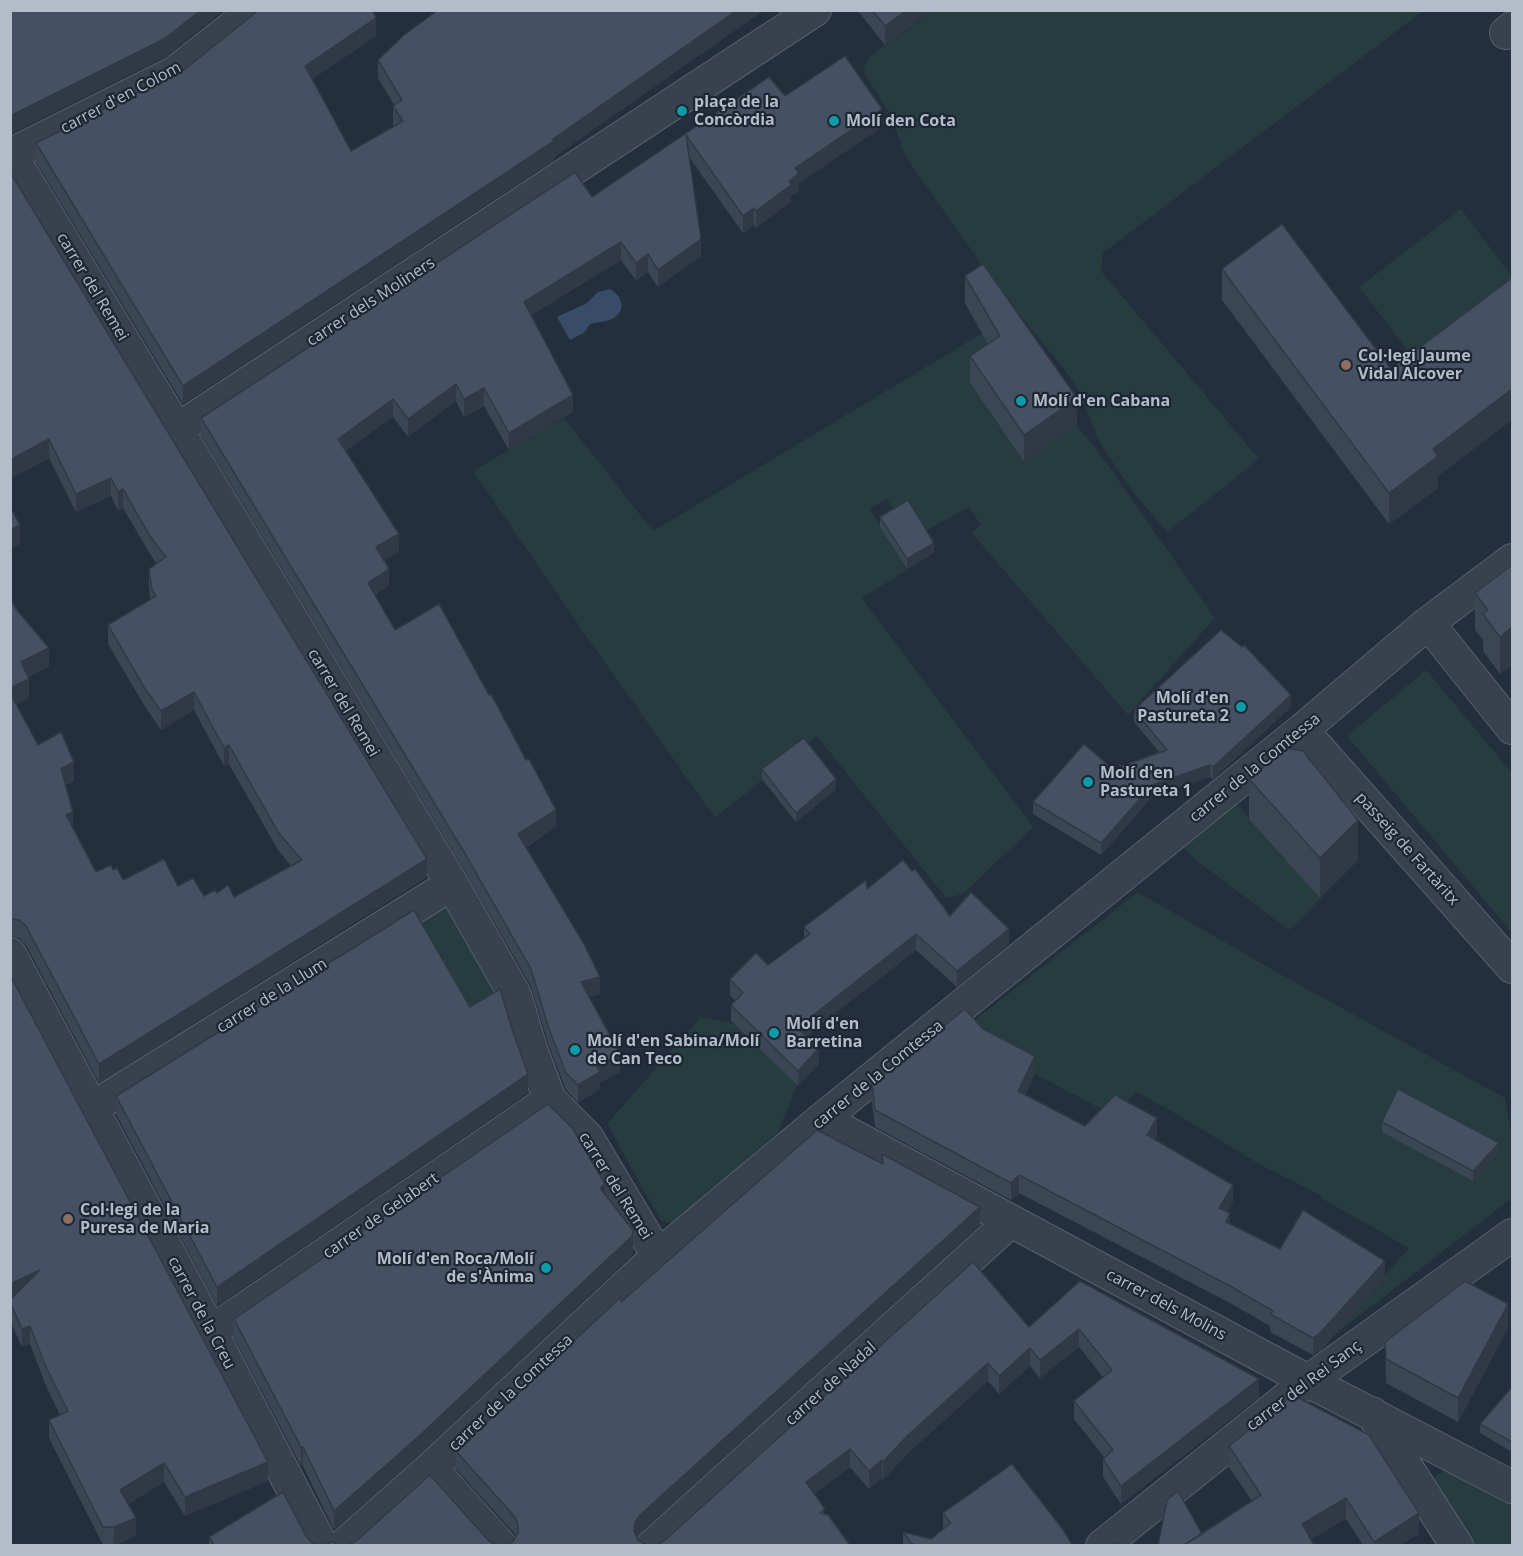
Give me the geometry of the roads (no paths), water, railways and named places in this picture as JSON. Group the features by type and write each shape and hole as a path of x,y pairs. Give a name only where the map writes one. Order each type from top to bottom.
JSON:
{"street":[{"name":"carrer d'en Colom","path":"11,155 174,73 254,10"},
{"name":"carrer dels Moliners","path":"178,429 815,10"},
{"name":"carrer del Remei","path":"11,155 452,884 515,995 549,1100 588,1137 658,1256"},
{"name":"carrer de la Comtessa","path":"344,1545 431,1468 658,1256 822,1119 1302,730 1428,623 1512,560"},
{"path":"1428,623 1511,722"},
{"name":"passeig de Fartàritx","path":"1302,730 1512,967"},
{"name":"carrer de la Llum","path":"92,1108 452,884"},
{"name":"carrer de la Creu","path":"10,954 212,1332 322,1545"},
{"name":"carrer de Gelabert","path":"212,1332 549,1100"},
{"name":"carrer dels Molins","path":"822,1119 1308,1381 1512,1487"},
{"name":"carrer de Nadal","path":"652,1545 1010,1222"},
{"name":"carrer del Rei Sanç","path":"1121,1539 1308,1381 1512,1235"},
{"path":"1372,1413 1457,1545"},
{"path":"431,1468 501,1545"}],"water":[{"path":"610,289 620,298 622,306 619,314 609,320 590,324 585,332 570,340 557,317 587,303 598,292"}],"place":[{"name":"plaça de la Concòrdia","path":"682,111"},
{"name":"Molí den Cota","path":"834,121"},
{"name":"Col·legi Jaume Vidal Alcover","path":"1346,365"},
{"name":"Molí d'en Cabana","path":"1021,401"},
{"name":"Molí d'en Pastureta 2","path":"1241,707"},
{"name":"Molí d'en Pastureta 1","path":"1088,782"},
{"name":"Molí d'en Barretina","path":"774,1033"},
{"name":"Molí d'en Sabina/Molí de Can Teco","path":"575,1050"},
{"name":"Col·legi de la Puresa de Maria","path":"68,1219"},
{"name":"Molí d'en Roca/Molí de s'Ànima","path":"546,1268"}]}
